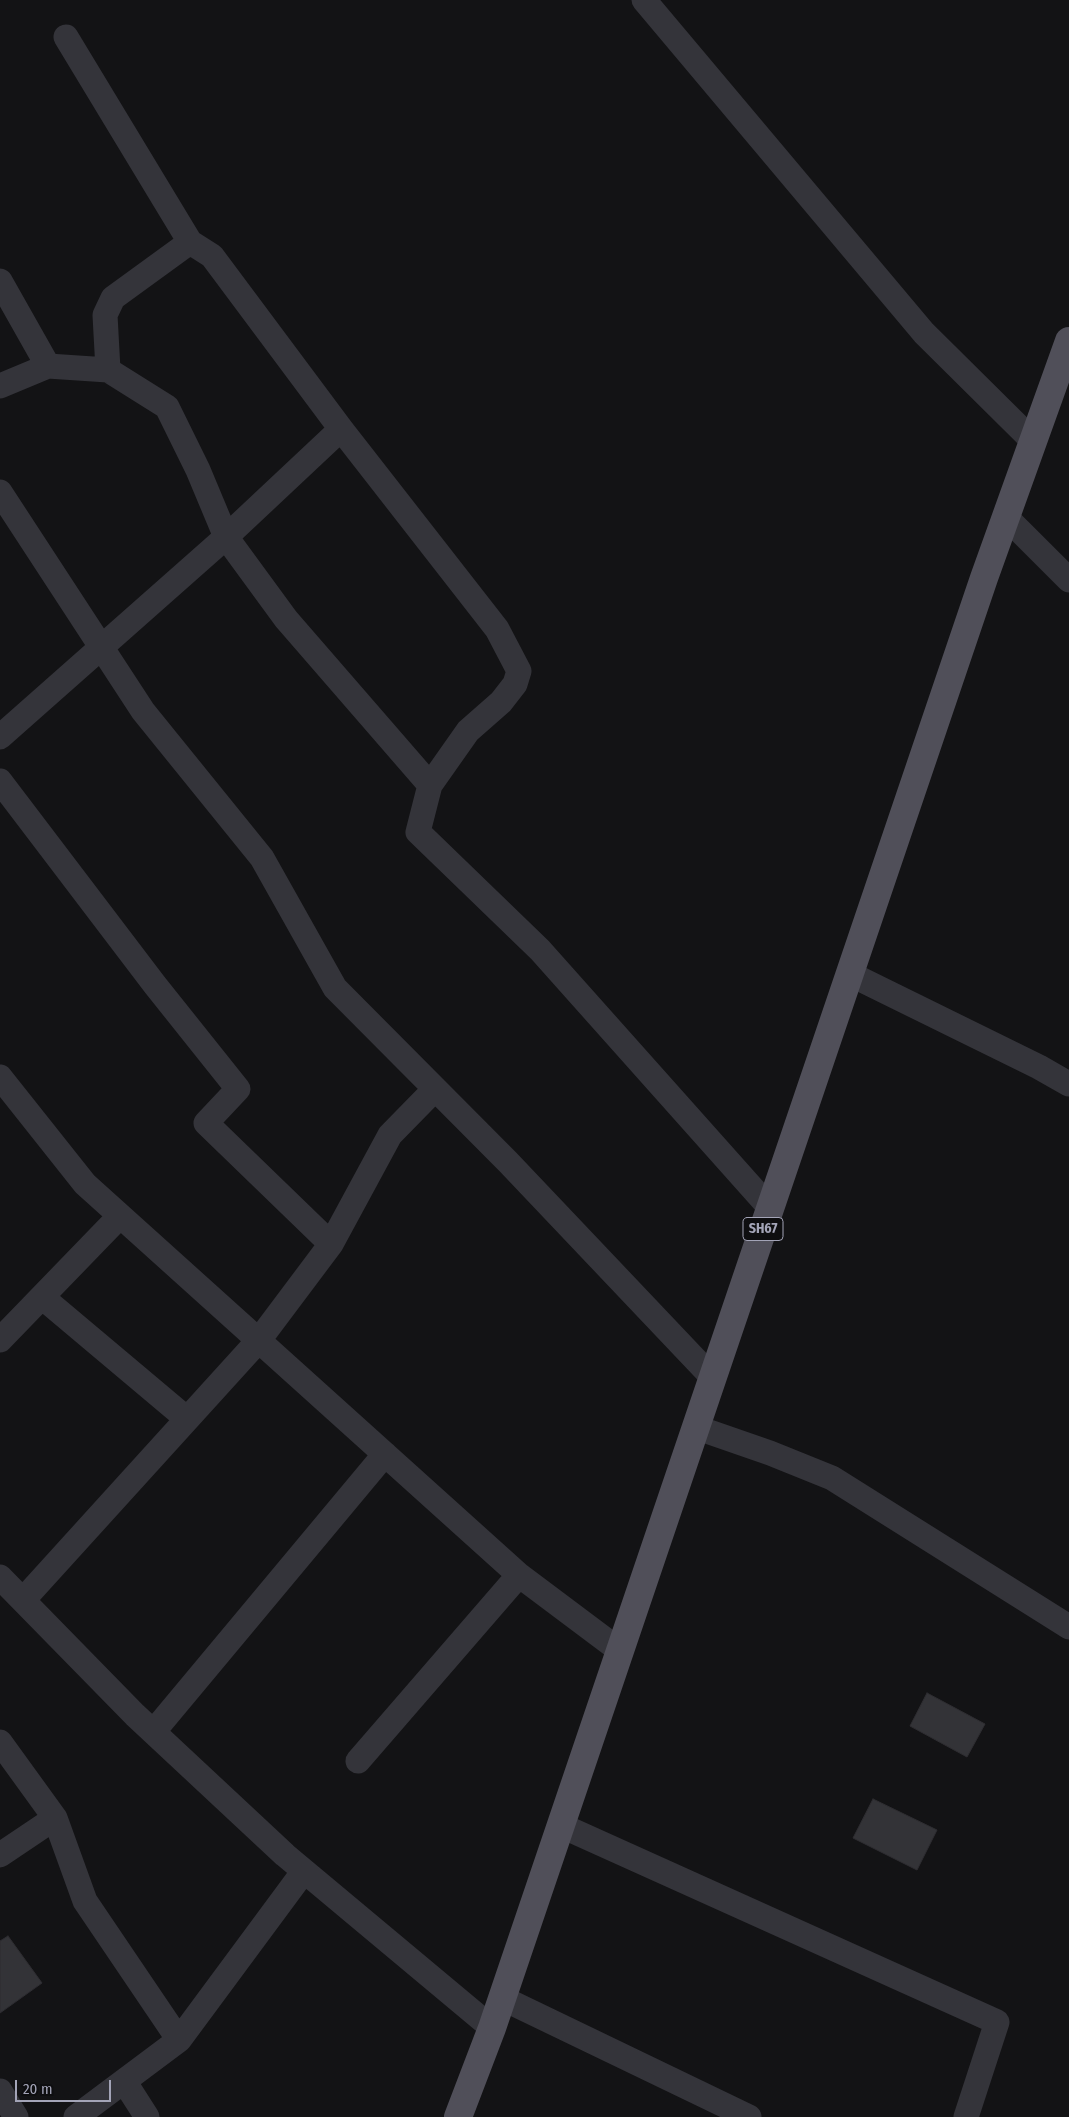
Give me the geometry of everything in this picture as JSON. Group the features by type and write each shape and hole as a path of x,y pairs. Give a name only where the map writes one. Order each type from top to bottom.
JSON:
{"main road":[{"name":"SH67","path":"458,2117 492,2028 619,1650 1006,517 1069,341"}],"street":[{"path":"644,0 924,333 1033,441"},
{"path":"66,37 190,242 212,256 340,429 497,629 519,671 515,684 501,702 468,731 430,785 418,832 540,950 770,1208"},
{"path":"108,370 105,315 113,298 190,242"},
{"path":"0,281 48,366"},
{"path":"0,386 48,366 108,370 167,407 198,470 226,537 286,619 430,785"},
{"path":"0,737 226,537 340,429"},
{"path":"0,492 143,711 262,858 335,988 508,1162 712,1377"},
{"path":"1006,517 1069,580"},
{"path":"0,781 149,977 238,1089 206,1123 331,1244"},
{"path":"850,974 1039,1067 1069,1084"},
{"path":"0,1077 85,1184 519,1575 619,1650"},
{"path":"23,1600 259,1340 331,1244 390,1135 435,1090"},
{"path":"0,1340 120,1216"},
{"path":"42,1297 187,1419"},
{"path":"695,1427 770,1453 832,1478 1069,1627"},
{"path":"154,1732 385,1454"},
{"path":"358,1760 519,1575"},
{"path":"0,1577 154,1732 304,1871 492,2028"},
{"path":"0,1742 54,1818 85,1901 179,2040"},
{"path":"0,1855 54,1818"},
{"path":"560,1825 997,2022 966,2117"},
{"path":"76,2117 179,2040 304,1871"},
{"path":"502,1998 749,2117"},
{"path":"124,2081 148,2117"},
{"path":"0,2092 16,2117"}],"building":[{"path":"927,1693 985,1724 967,1757 910,1726"},
{"path":"873,1799 937,1830 917,1870 853,1838"},
{"path":"8,1936 42,1983 0,2013 0,1941"}]}
